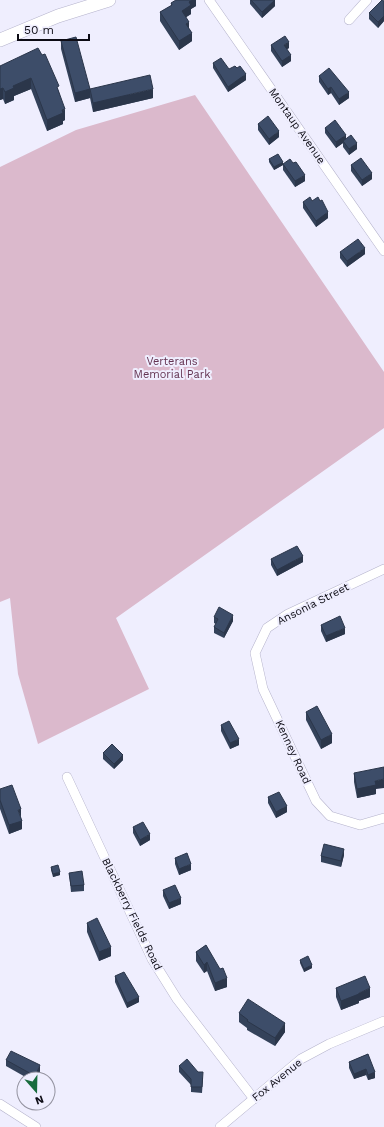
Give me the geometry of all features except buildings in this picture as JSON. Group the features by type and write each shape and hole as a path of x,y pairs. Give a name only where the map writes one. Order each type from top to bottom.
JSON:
{"main road":[{"path":"0,40 58,16 109,0"}],"street":[{"name":"Montaup Avenue","path":"210,0 384,251"},
{"path":"349,20 367,0"},
{"name":"Ansonia Street","path":"255,653 267,628 288,614 384,569"},
{"name":"Kenney Road","path":"255,653 263,689 316,800 330,816 360,825 384,818"},
{"name":"Blackberry Fields Road","path":"68,777 152,959 177,999 254,1099"},
{"name":"Fox Avenue","path":"220,1127 301,1059 329,1044 384,1021"},
{"path":"1,1106 36,1127"}],"green space":[{"name":"Verterans Memorial Park","path":"195,95 384,372 384,428 116,618 149,689 38,744 18,674 10,598 0,602 0,167 76,130"}]}
